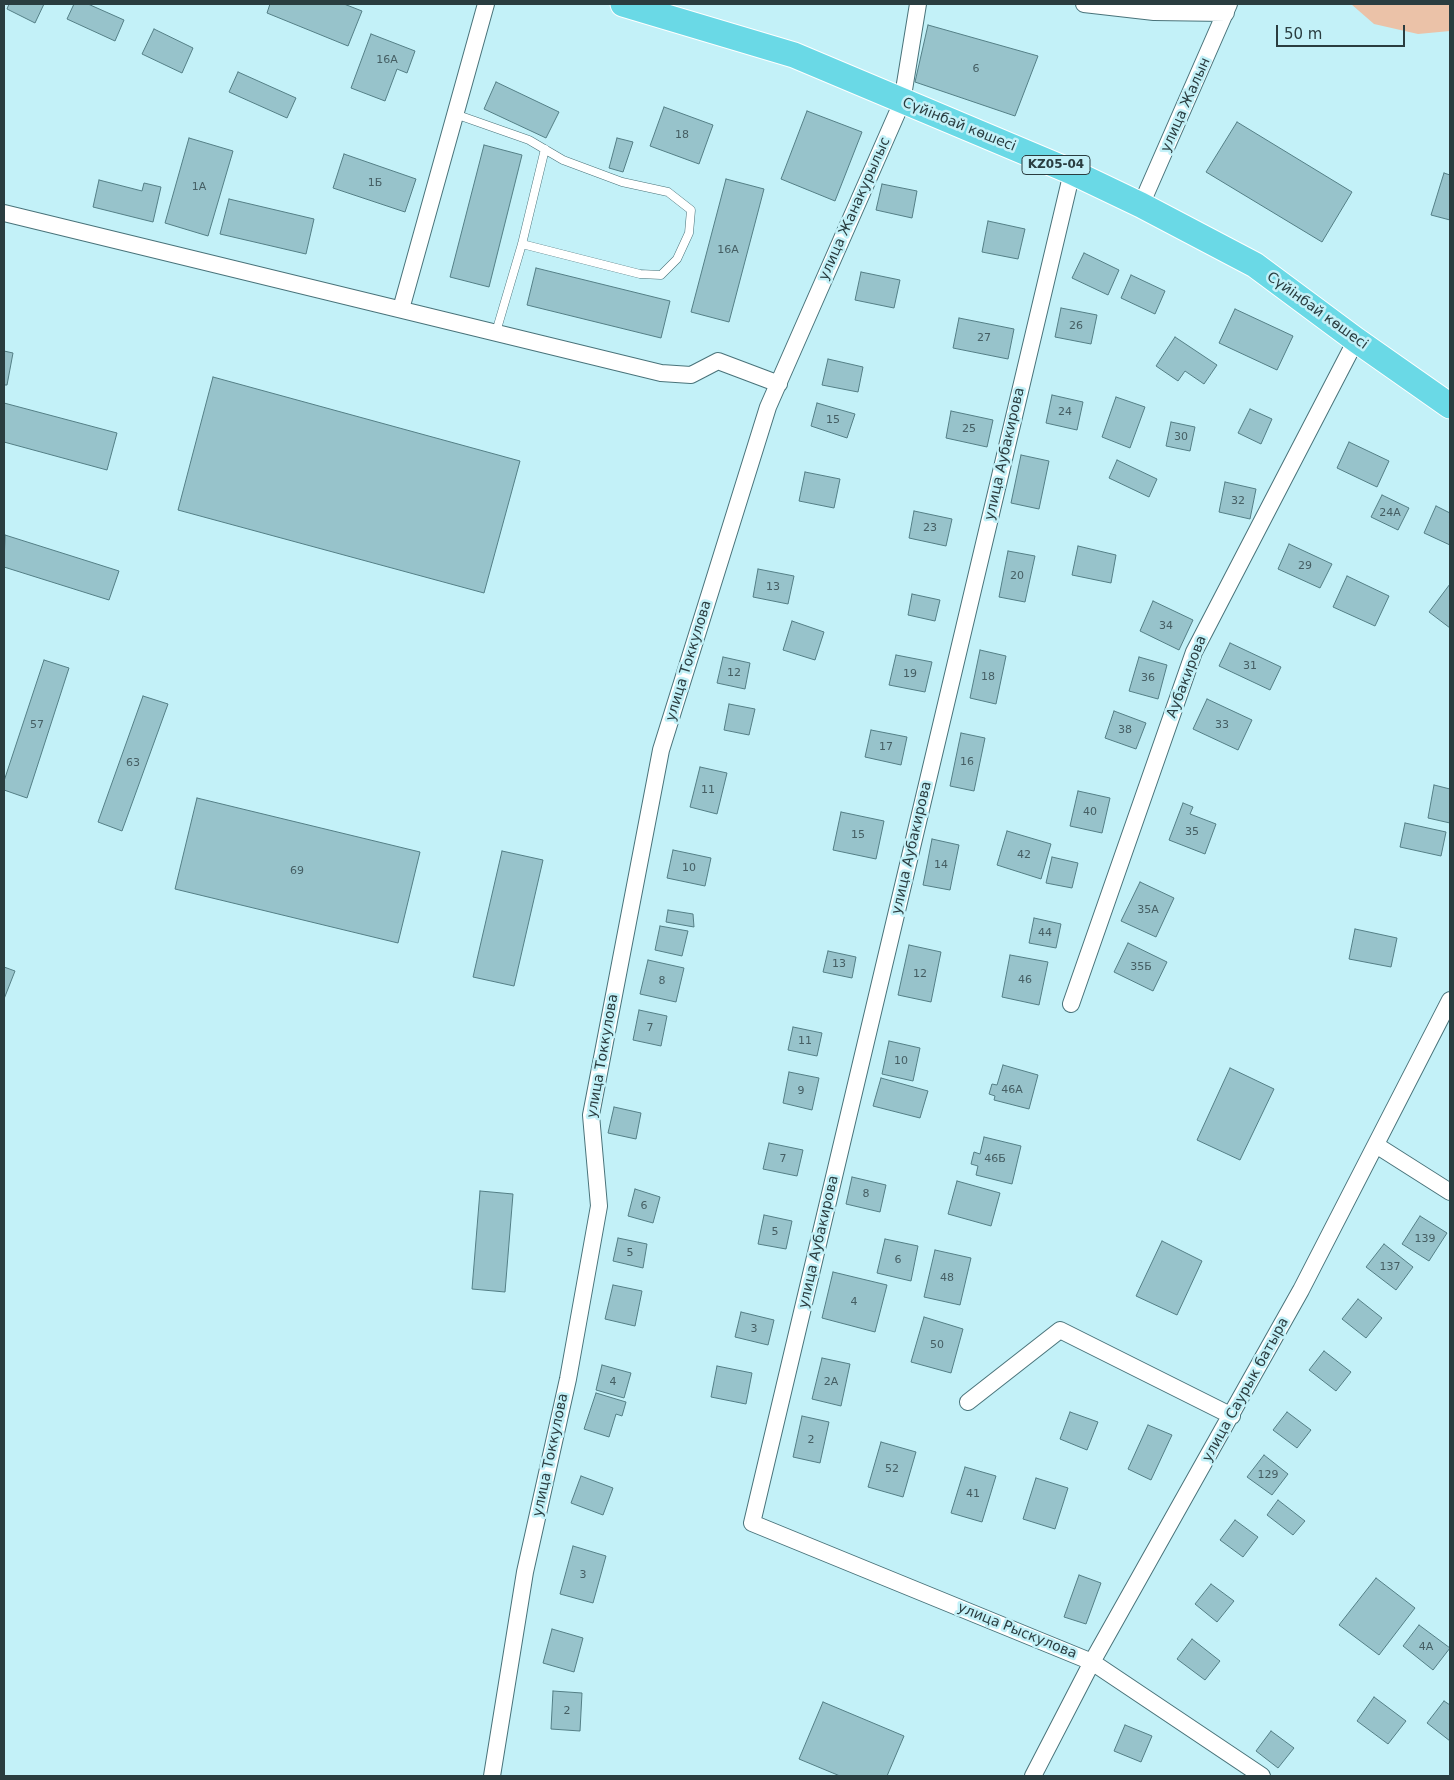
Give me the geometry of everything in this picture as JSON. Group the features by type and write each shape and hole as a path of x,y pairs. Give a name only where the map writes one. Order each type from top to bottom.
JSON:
{"main road":[{"name":"Сүйінбай көшесі","path":"623,4 794,55 1072,172 1141,205 1255,266 1450,406"}],"street":[{"path":"401,310 486,4"},
{"name":"улица Жанакурылыс","path":"768,407 902,102 918,4"},
{"path":"1084,4 1154,12 1228,8"},
{"name":"улица Жалын","path":"1141,205 1228,8"},
{"name":"улица Аубакирова","path":"752,1523 1072,172"},
{"path":"4,213 661,373 691,375 718,361 779,384"},
{"name":"Аубакирова","path":"1071,1004 1194,652 1356,340"},
{"name":"улица Токкулова","path":"492,1776 525,1572 568,1379 599,1206 590,1115 661,750 768,407"},
{"name":"улица Саурык батыра","path":"1033,1776 1092,1662 1232,1416 1301,1290 1450,1000"},
{"path":"1376,1144 1450,1192"},
{"path":"968,1402 1060,1330 1232,1416"},
{"name":"улица Рыскулова","path":"752,1523 1092,1662 1262,1776"}],"lane":[{"path":"456,114 529,140 563,160 622,182 668,192 691,210 689,233 677,258 661,275 640,274 522,244"},
{"path":"496,332 522,244 546,149"}],"shaded area":[{"path":"1351,4 1450,4 1450,31 1418,34 1374,24"}],"building":[{"path":"9,4 44,4 35,23 7,9"},
{"path":"74,4 88,4 124,20 115,41 67,19"},
{"path":"270,4 344,4 362,11 348,46 267,13"},
{"path":"928,25 1038,56 1015,116 915,82"},
{"path":"154,29 193,48 182,73 142,54"},
{"path":"371,34 415,51 407,73 397,69 385,101 351,88"},
{"path":"238,72 296,98 287,118 229,92"},
{"path":"496,82 559,112 546,138 484,109"},
{"path":"664,107 713,125 699,164 650,146"},
{"path":"807,111 862,132 835,201 781,179"},
{"path":"1237,122 1352,192 1322,242 1206,172"},
{"path":"189,138 233,151 208,236 165,223"},
{"path":"617,138 633,142 623,172 609,168"},
{"path":"484,145 522,155 489,287 450,277"},
{"path":"344,154 416,179 405,212 333,188"},
{"path":"1444,173 1450,175 1450,220 1431,215"},
{"path":"726,179 764,189 729,322 691,312"},
{"path":"99,180 142,191 144,183 161,187 153,222 93,207"},
{"path":"882,184 917,191 912,218 876,210"},
{"path":"229,199 314,219 306,254 220,234"},
{"path":"988,221 1025,229 1018,259 982,252"},
{"path":"1084,253 1119,270 1108,295 1072,278"},
{"path":"536,268 670,301 661,338 527,305"},
{"path":"861,272 900,280 894,308 855,300"},
{"path":"1131,275 1165,291 1155,314 1121,298"},
{"path":"1061,308 1097,315 1091,344 1055,337"},
{"path":"1235,309 1293,336 1277,370 1219,343"},
{"path":"959,318 1014,329 1008,359 953,348"},
{"path":"1175,337 1217,365 1204,384 1185,371 1178,381 1156,366"},
{"path":"4,351 13,353 7,385 4,385"},
{"path":"828,359 863,367 858,392 822,385"},
{"path":"213,377 520,461 484,593 178,510"},
{"path":"1052,395 1083,402 1077,430 1046,423"},
{"path":"1116,397 1145,407 1130,448 1102,437"},
{"path":"4,403 117,433 107,470 4,442"},
{"path":"817,403 855,414 847,438 811,426"},
{"path":"1250,409 1272,419 1261,444 1238,433"},
{"path":"951,411 993,420 987,447 946,438"},
{"path":"1171,422 1195,427 1190,451 1166,446"},
{"path":"1349,442 1389,461 1377,487 1337,468"},
{"path":"1021,455 1049,461 1039,509 1011,503"},
{"path":"1117,460 1157,479 1149,497 1109,478"},
{"path":"805,472 840,479 834,508 799,501"},
{"path":"1225,482 1256,489 1250,519 1219,512"},
{"path":"1382,495 1409,508 1398,530 1371,517"},
{"path":"1436,506 1450,513 1450,545 1424,533"},
{"path":"914,511 952,519 946,546 909,538"},
{"path":"5,535 119,571 109,600 4,567"},
{"path":"1289,544 1332,564 1320,588 1278,569"},
{"path":"1078,546 1116,555 1111,583 1072,575"},
{"path":"1008,551 1035,556 1025,602 999,597"},
{"path":"758,569 794,576 788,604 753,597"},
{"path":"1347,576 1389,596 1375,626 1333,607"},
{"path":"1450,584 1450,628 1429,612"},
{"path":"912,594 940,600 935,621 908,615"},
{"path":"1153,601 1193,620 1179,650 1140,631"},
{"path":"792,621 824,632 815,660 783,650"},
{"path":"1230,643 1281,667 1270,690 1219,666"},
{"path":"980,650 1006,656 996,704 970,698"},
{"path":"896,655 932,662 925,692 889,685"},
{"path":"723,657 750,663 745,689 717,683"},
{"path":"1139,657 1167,665 1158,699 1129,691"},
{"path":"44,660 69,668 27,798 4,790 4,781"},
{"path":"143,696 168,704 122,831 98,822"},
{"path":"1207,699 1252,720 1238,750 1193,729"},
{"path":"729,704 755,709 749,735 724,730"},
{"path":"1114,711 1146,723 1136,749 1105,738"},
{"path":"871,730 907,737 901,765 865,757"},
{"path":"961,733 985,738 974,791 950,786"},
{"path":"700,767 727,773 717,814 690,807"},
{"path":"1434,785 1450,789 1450,823 1428,818"},
{"path":"1078,791 1110,798 1102,833 1070,826"},
{"path":"197,798 420,852 398,943 175,889"},
{"path":"1183,803 1193,807 1190,814 1216,824 1205,854 1169,840"},
{"path":"841,812 884,821 876,859 833,850"},
{"path":"1405,823 1446,832 1441,856 1400,847"},
{"path":"1007,831 1051,844 1041,879 997,865"},
{"path":"932,839 959,845 950,890 923,885"},
{"path":"673,850 711,858 705,886 667,878"},
{"path":"502,851 543,860 514,986 473,977"},
{"path":"1052,857 1078,863 1072,888 1046,883"},
{"path":"1140,882 1174,898 1156,937 1121,921"},
{"path":"668,910 693,914 694,927 666,922"},
{"path":"1034,918 1061,924 1056,948 1029,943"},
{"path":"660,926 688,931 682,956 655,950"},
{"path":"1355,929 1397,938 1391,967 1349,959"},
{"path":"1128,943 1167,962 1153,991 1114,972"},
{"path":"909,945 941,952 931,1002 898,995"},
{"path":"828,951 856,957 852,978 823,972"},
{"path":"1010,955 1048,962 1039,1005 1002,997"},
{"path":"648,960 684,968 676,1002 640,994"},
{"path":"4,967 15,971 4,999"},
{"path":"639,1010 667,1016 661,1046 633,1040"},
{"path":"793,1027 822,1033 817,1056 788,1050"},
{"path":"889,1041 920,1048 913,1081 882,1074"},
{"path":"1003,1065 1038,1075 1029,1109 994,1100 995,1096 989,1094 992,1084 997,1085"},
{"path":"1230,1068 1274,1089 1240,1160 1197,1140"},
{"path":"789,1072 819,1078 812,1110 783,1103"},
{"path":"881,1078 928,1091 920,1118 873,1106"},
{"path":"614,1107 641,1113 636,1139 608,1133"},
{"path":"984,1137 1021,1146 1012,1184 976,1175 978,1166 971,1164 974,1152 980,1154"},
{"path":"769,1143 803,1150 797,1176 763,1169"},
{"path":"852,1177 886,1185 880,1212 846,1204"},
{"path":"957,1181 1000,1193 991,1226 948,1214"},
{"path":"635,1189 660,1197 653,1223 628,1216"},
{"path":"480,1191 513,1194 505,1292 472,1289"},
{"path":"764,1215 792,1221 786,1249 758,1244"},
{"path":"1420,1216 1447,1233 1429,1261 1402,1244"},
{"path":"618,1238 647,1244 643,1268 613,1261"},
{"path":"885,1239 918,1246 911,1281 877,1273"},
{"path":"1162,1241 1202,1261 1177,1315 1136,1296"},
{"path":"1384,1244 1413,1267 1396,1290 1366,1267"},
{"path":"935,1250 971,1258 960,1305 924,1297"},
{"path":"833,1272 887,1285 875,1332 822,1318"},
{"path":"613,1285 642,1291 635,1326 605,1319"},
{"path":"1358,1299 1382,1318 1366,1338 1342,1319"},
{"path":"741,1312 774,1320 768,1345 735,1337"},
{"path":"924,1317 963,1329 951,1373 911,1362"},
{"path":"1324,1351 1351,1372 1336,1391 1309,1370"},
{"path":"822,1358 850,1364 841,1406 812,1399"},
{"path":"602,1365 631,1373 624,1398 596,1390"},
{"path":"717,1366 752,1373 746,1404 711,1397"},
{"path":"596,1393 626,1402 622,1416 616,1414 609,1437 584,1429"},
{"path":"1070,1412 1098,1422 1087,1450 1060,1439"},
{"path":"1287,1412 1311,1430 1297,1448 1273,1430"},
{"path":"802,1416 829,1422 820,1463 793,1457"},
{"path":"1148,1425 1172,1435 1151,1480 1128,1469"},
{"path":"881,1442 916,1452 903,1497 868,1487"},
{"path":"1264,1455 1288,1474 1272,1495 1247,1477"},
{"path":"965,1467 996,1476 982,1522 951,1513"},
{"path":"581,1476 613,1488 603,1515 571,1503"},
{"path":"1036,1478 1068,1488 1055,1529 1023,1519"},
{"path":"1278,1500 1305,1521 1293,1535 1267,1515"},
{"path":"1235,1520 1258,1537 1243,1557 1220,1540"},
{"path":"573,1546 606,1556 593,1603 560,1594"},
{"path":"1079,1575 1101,1583 1086,1624 1064,1617"},
{"path":"1376,1578 1415,1608 1379,1655 1339,1625"},
{"path":"1211,1584 1234,1601 1217,1622 1195,1604"},
{"path":"1419,1625 1450,1648 1433,1670 1403,1646"},
{"path":"552,1629 583,1638 574,1672 543,1663"},
{"path":"1192,1639 1220,1661 1205,1680 1177,1659"},
{"path":"553,1691 582,1693 580,1731 551,1729"},
{"path":"1374,1697 1406,1721 1388,1744 1357,1721"},
{"path":"1444,1701 1450,1705 1450,1741 1427,1723"},
{"path":"823,1702 904,1736 887,1776 840,1776 799,1759"},
{"path":"1125,1725 1152,1736 1141,1762 1114,1751"},
{"path":"1271,1731 1294,1748 1278,1768 1256,1751"}]}
